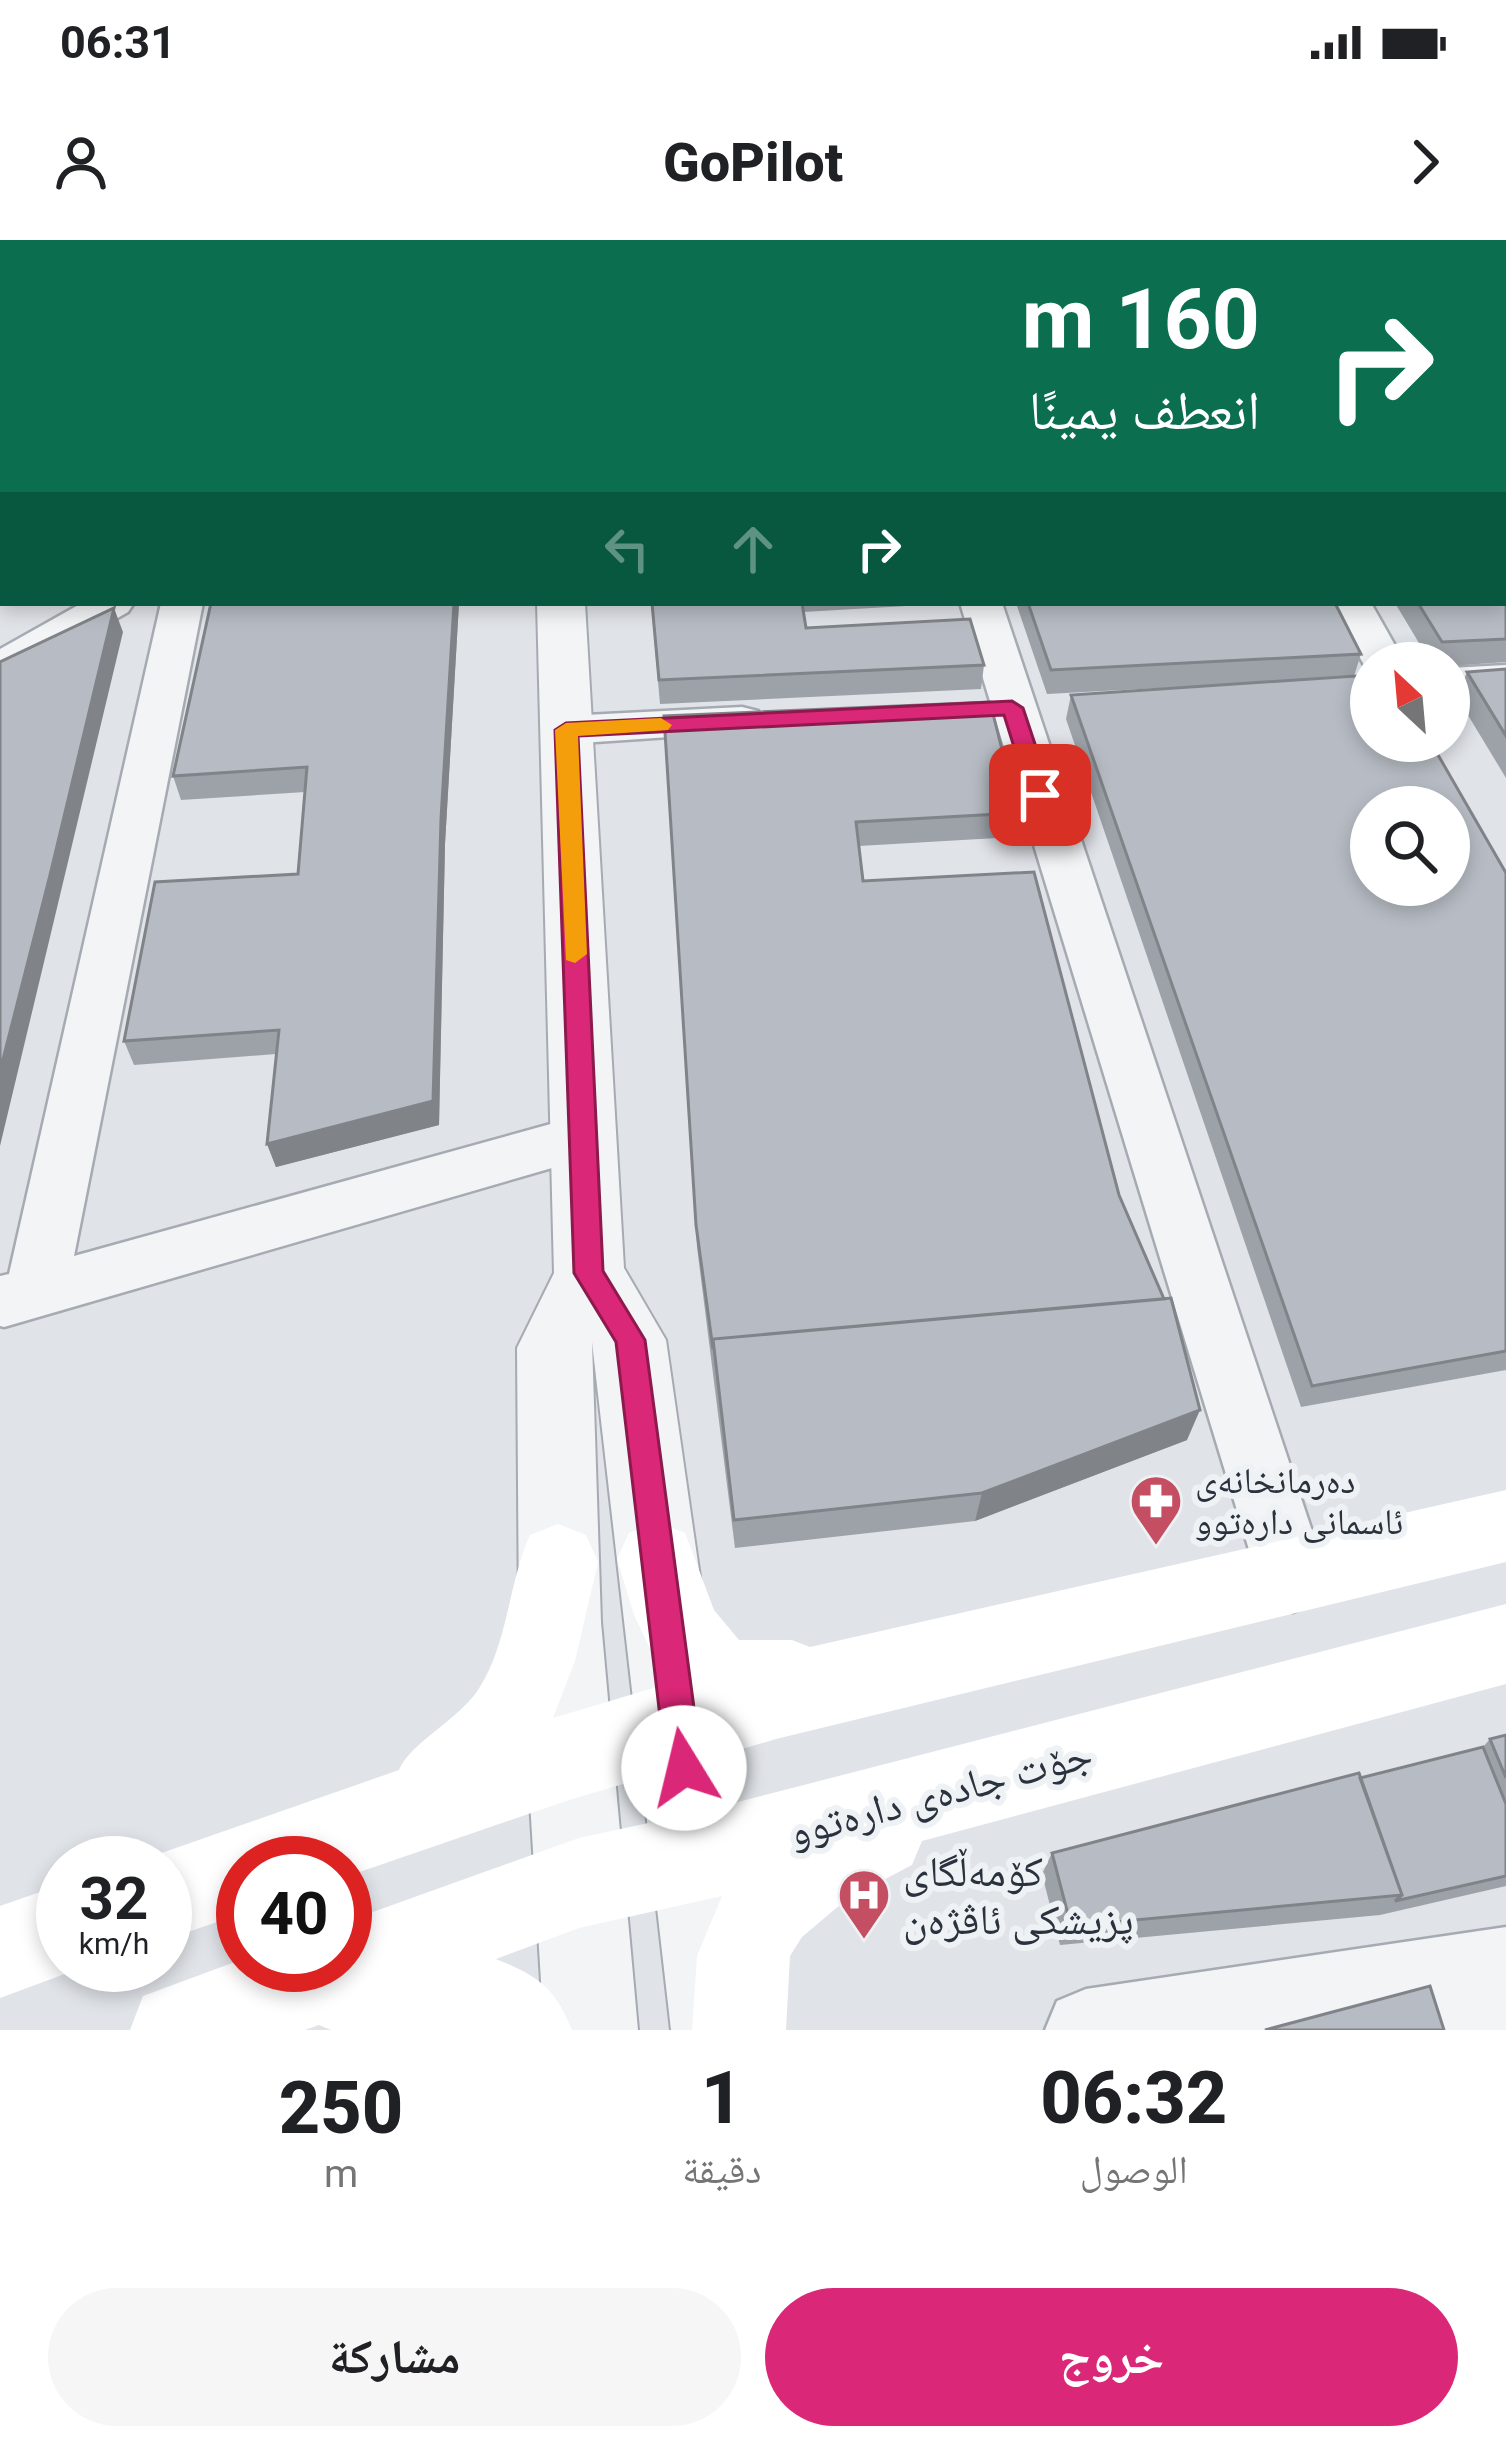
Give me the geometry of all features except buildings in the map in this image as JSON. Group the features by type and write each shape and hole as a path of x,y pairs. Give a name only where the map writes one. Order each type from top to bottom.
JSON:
{"main road":[{"path":"336,1836 571,1755 902,1664 1292,1579 1506,1526"},
{"path":"658,1559 690,1647 701,1663 729,1682 749,1686 902,1664"},
{"path":"316,1836 437,1785 482,1757 499,1738 526,1687 558,1562"},
{"name":"جۆت جادەی دارەتوو","path":"206,2020 580,1883 699,1857 1506,1643"},
{"path":"739,2030 738,1969 743,1949 761,1913 778,1894 836,1855 1059,1760"},
{"path":"0,1952 36,1939"},
{"path":"206,2020 355,1987 426,1982 460,1988 506,2011 525,2030"}],"street":[{"path":"0,667 108,606"},
{"path":"181,606 18,1297 583,1137"},
{"path":"561,606 589,1273 553,1348 558,1562 591,2030"},
{"path":"982,606 1292,1579"},
{"path":"1351,606 1359,642"},
{"path":"1470,680 1506,678"},
{"path":"566,730 778,719"},
{"path":"589,1273 630,1340 718,2030"},
{"path":"1086,2030 1482,1991"}],"slow traffic":[{"path":"575,954 566,730 661,725"}],"place":[{"name":"دەرمانخانەی ئاسمانی دارەتوو","path":"1156,1547"},
{"name":"کۆمەڵگای پزیشکی ئاڤژەن","path":"864,1941"}],"route":[{"path":"684,1768 630,1340 589,1273 566,730 1012,708 1040,795"}]}
